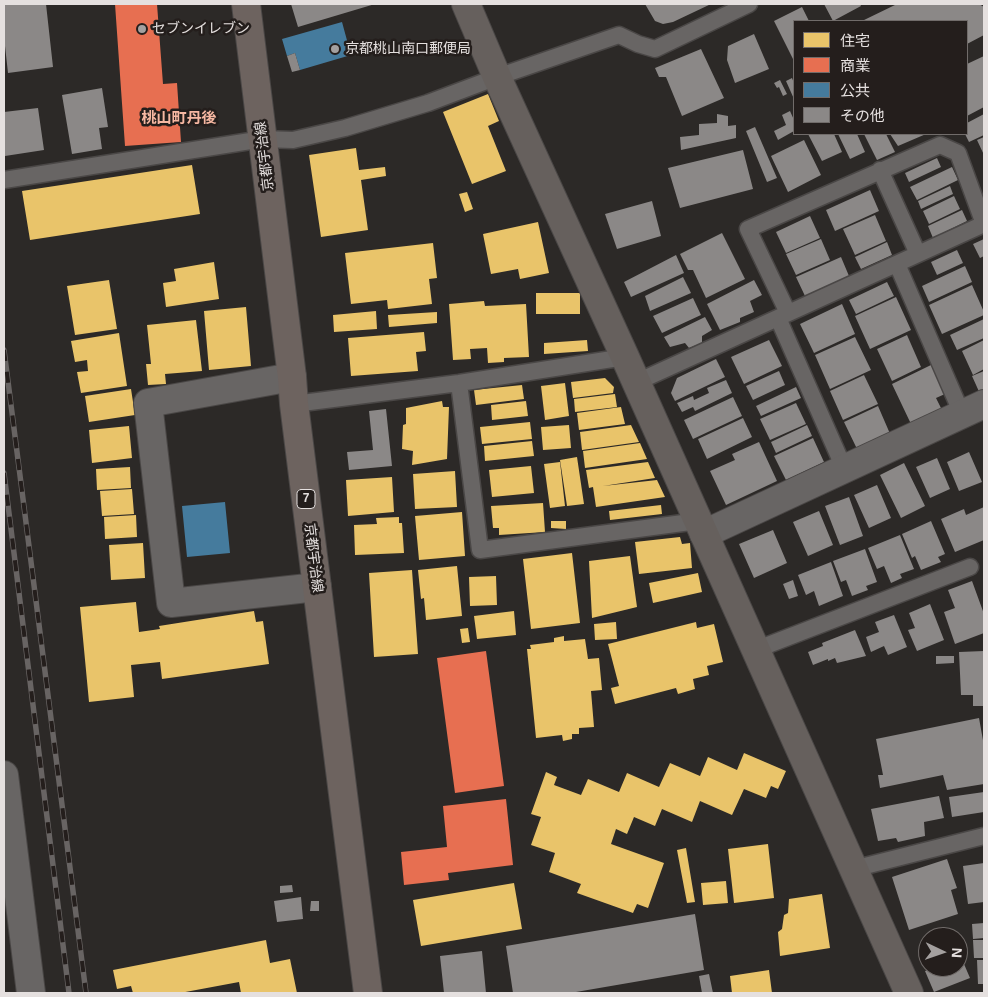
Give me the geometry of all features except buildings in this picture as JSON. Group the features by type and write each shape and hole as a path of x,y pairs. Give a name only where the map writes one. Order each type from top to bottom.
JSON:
{"main road":[{"name":"京都宇治線","path":"246,4 368,993"}],"street":[{"path":"466,4 908,993"},
{"path":"292,376 148,403 171,603 317,587"},
{"path":"701,527 844,468 973,409"},
{"path":"4,775 31,993"}],"lane":[{"path":"4,180 263,139 293,140 345,128 428,103 619,35 654,49 748,4"},
{"path":"636,382 783,315 897,264 984,224 958,153 940,144 748,229 783,315 844,468"},
{"path":"880,170 918,254"},
{"path":"897,264 973,409"},
{"path":"294,404 459,383 625,357"},
{"path":"459,383 480,550 701,527"},
{"path":"755,650 970,567"},
{"path":"853,868 984,836"}],"railway":[{"path":"4,350 86,993"},
{"path":"4,473 69,993"}],"place":[{"name":"セブンイレブン","path":"142,29"},
{"name":"京都桃山南口郵便局","path":"335,49"}],"district":[{"name":"桃山町丹後","path":"179,119"}]}
